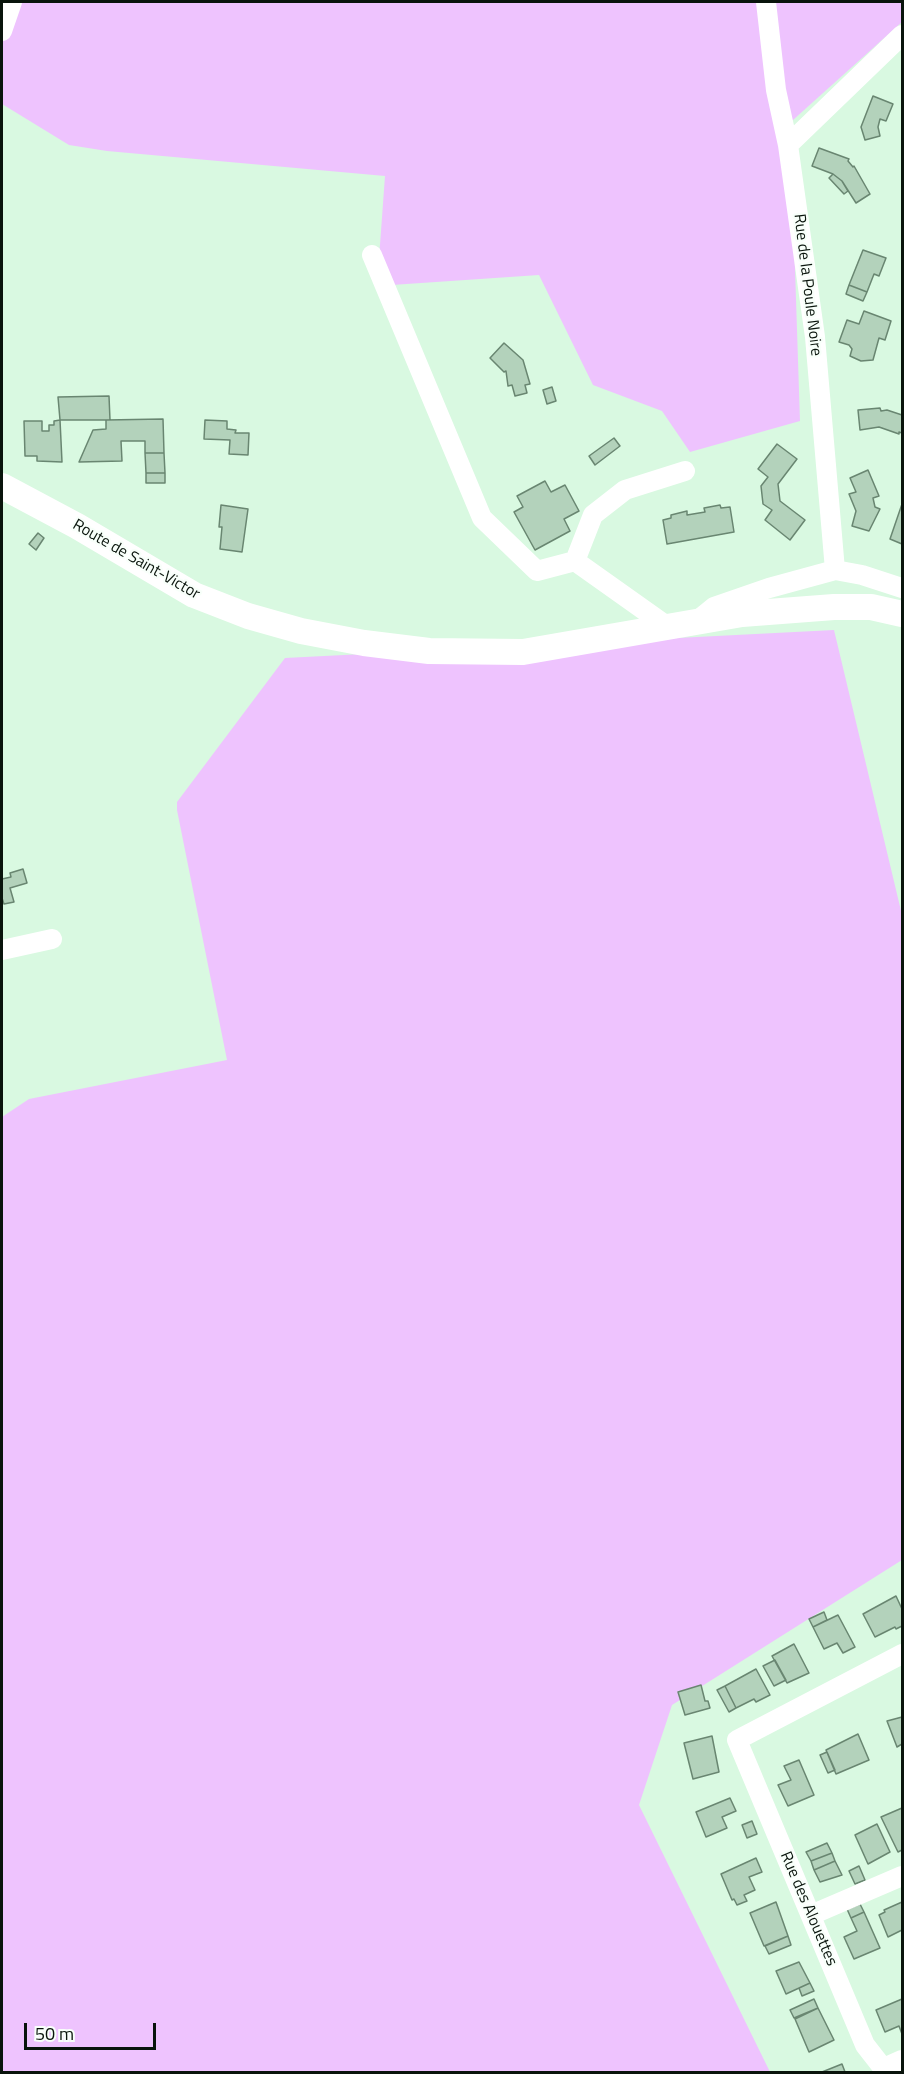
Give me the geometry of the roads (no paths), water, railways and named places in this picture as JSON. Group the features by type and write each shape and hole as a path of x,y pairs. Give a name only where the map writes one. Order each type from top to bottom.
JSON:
{"main road":[{"name":"Route de Saint-Victor","path":"2,486 77,526 194,595 248,616 301,631 375,645 429,651 523,652 742,614 834,606 871,607 903,614"}],"street":[{"path":"2,31 12,2"},
{"name":"Rue de la Poule Noire","path":"766,2 776,90 788,145 815,337 835,570"},
{"path":"788,145 903,35"},
{"path":"372,255 482,518 537,571 575,561"},
{"path":"575,561 593,515 625,490 684,471"},
{"path":"575,561 668,627"},
{"path":"696,622 714,607 769,588 835,570 862,575 903,588"},
{"path":"2,950 52,939"},
{"name":"Rue des Alouettes","path":"891,2067 865,2045 737,1740 903,1654"},
{"path":"811,1915 903,1876"}]}
